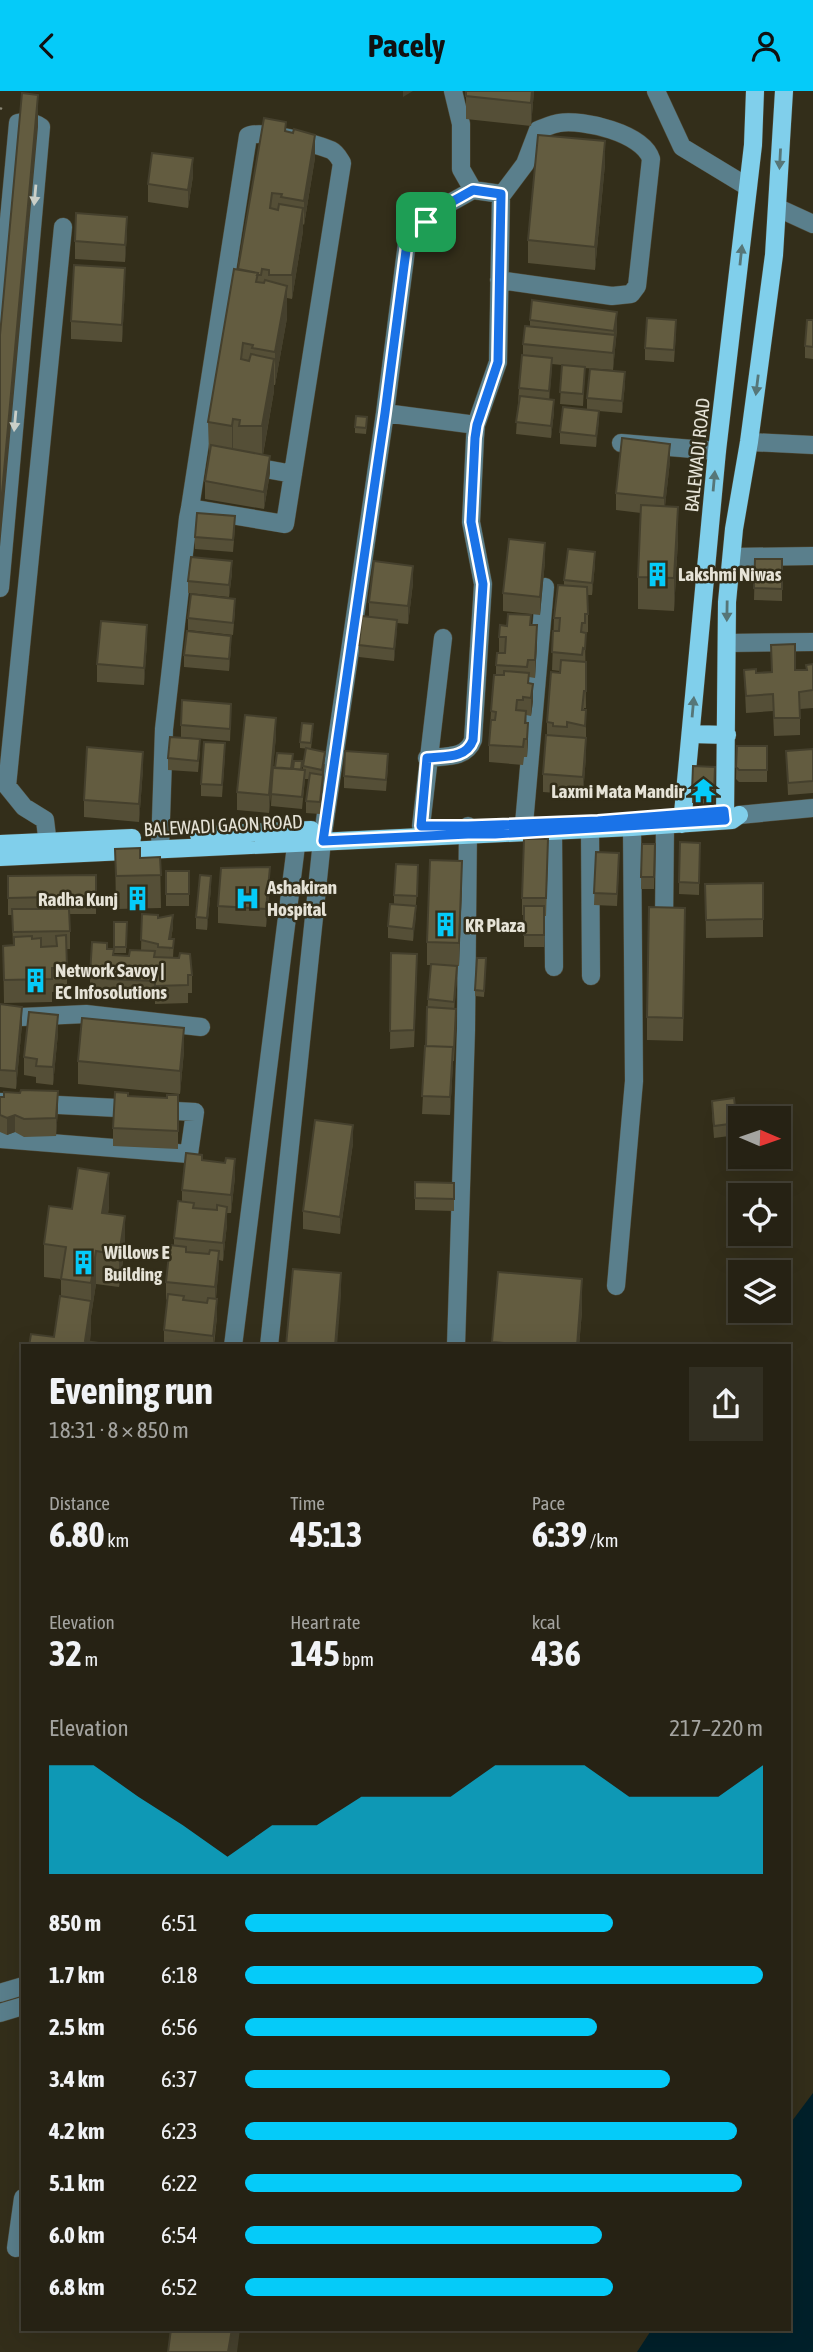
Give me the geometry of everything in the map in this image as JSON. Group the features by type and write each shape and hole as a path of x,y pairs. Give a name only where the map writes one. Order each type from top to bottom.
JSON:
{"main road":[{"name":"BALEWADI ROAD","path":"676,821 691,734 717,451 748,187 755,91"},
{"path":"729,815 727,602 734,529 774,255 784,91"},
{"path":"717,451 748,447"},
{"path":"691,734 727,735"},
{"name":"BALEWADI GAON ROAD","path":"0,844 48,847 468,830 632,827 729,815"},
{"name":"BALEWADI GAON ROAD","path":"324,835 421,826 468,830 524,824 676,821"},
{"name":"BALEWADI GAON ROAD","path":"0,857 48,847"}],"street":[{"path":"453,91 461,124 461,169 473,190"},
{"path":"658,91 682,146 748,187"},
{"path":"0,316 18,123 24,121 41,127 0,588"},
{"path":"427,758 463,754 473,740 483,584 471,522 477,425 498,362 499,280 501,196 525,164 538,130 560,123 612,129 628,135 649,153 651,159 637,286 631,294 612,296 499,280"},
{"path":"160,843 164,729 190,508 204,458 248,137 254,133 266,133 333,151 342,163 285,524 190,508"},
{"path":"269,1344 324,835 407,243 426,222 448,204 473,190 501,196"},
{"path":"778,208 813,224"},
{"path":"48,847 44,820 24,807 7,786 63,227"},
{"path":"385,413 477,425"},
{"path":"621,443 717,451"},
{"path":"748,447 813,445"},
{"path":"238,464 292,474"},
{"path":"732,557 813,556"},
{"path":"524,824 545,587"},
{"path":"421,826 443,638"},
{"path":"727,643 813,642"},
{"name":"BALEWADI GAON ROAD","path":"729,815 813,808"},
{"path":"664,924 676,821"},
{"path":"616,1286 635,1081 632,827"},
{"path":"590,828 591,976"},
{"path":"456,1344 466,1030 468,830"},
{"path":"553,830 554,967"},
{"path":"233,1344 297,836"},
{"path":"0,1018 86,1014 201,1027"},
{"path":"0,1102 195,1112 189,1154 0,1139"},
{"path":"0,1993 21,1987"},
{"path":"0,2014 21,2008"},
{"path":"16,2248 21,2212"}],"water":[{"path":"813,2093 813,2352 637,2352 651,2331 791,2331 791,2122"}],"building":[{"path":"466,91 532,91 531,103 466,96"},
{"path":"22,93 38,95 0,515 0,335"},
{"path":"264,118 286,122 285,131 293,133 294,129 315,135 304,201 272,193 270,208 278,210 279,204 303,208 292,275 269,275 269,270 262,269 261,275 257,275 258,273 238,269"},
{"path":"538,135 605,141 595,247 528,240"},
{"path":"152,153 193,158 188,190 148,184"},
{"path":"76,213 127,217 125,245 75,241"},
{"path":"74,265 125,268 122,325 71,321"},
{"path":"234,269 258,273 256,282 264,283 265,280 287,286 275,352 252,348 253,345 243,343 241,359 249,361 251,354 274,359 262,426 239,426 240,420 233,419 232,426 208,422"},
{"path":"532,300 617,312 614,331 530,320"},
{"path":"647,318 676,320 674,350 645,348"},
{"path":"807,320 813,320 813,347 805,346"},
{"path":"525,326 615,335 613,353 523,344"},
{"path":"522,355 552,358 549,391 519,388"},
{"path":"562,365 585,367 583,394 560,392"},
{"path":"590,369 625,372 622,401 587,398"},
{"path":"520,396 554,400 551,426 516,422"},
{"path":"563,407 599,411 596,436 560,432"},
{"path":"356,416 367,417 366,428 355,427"},
{"path":"622,438 670,444 664,498 616,493"},
{"path":"211,445 270,456 264,492 205,481"},
{"path":"641,505 678,507 674,578 638,577"},
{"path":"197,513 235,516 233,540 195,537"},
{"path":"509,539 545,543 540,597 503,593"},
{"path":"568,549 595,552 592,583 564,580"},
{"path":"191,557 232,561 229,585 188,581"},
{"path":"755,559 782,559 782,589 754,588"},
{"path":"374,561 413,566 408,606 369,602"},
{"path":"558,585 587,587 588,614 585,614 585,623 582,623 581,632 586,633 582,655 552,652 553,631 559,631 560,618 554,618"},
{"path":"191,594 235,599 233,623 188,618"},
{"path":"508,614 531,615 530,625 537,625 535,660 528,660 527,667 496,665 497,653 505,653 506,637 499,637 500,625 507,626"},
{"path":"362,616 397,620 394,649 359,645"},
{"path":"101,621 147,625 144,668 97,664"},
{"path":"187,631 231,636 229,659 184,655"},
{"path":"795,644 795,670 807,670 806,665 813,664 813,690 799,692 800,718 774,718 773,694 746,696 744,670 756,669 756,673 772,672 771,645"},
{"path":"561,660 586,662 586,691 582,710 586,710 585,726 567,722 567,727 553,726 553,723 547,722 551,672 560,673"},
{"path":"504,671 529,673 528,683 533,684 531,698 523,697 523,700 517,700 516,710 526,711 525,723 528,723 527,739 524,739 523,747 489,745 491,720 495,720 496,712 491,711 494,675 504,675"},
{"path":"182,700 231,704 230,729 181,725"},
{"path":"245,715 276,718 269,795 237,792"},
{"path":"302,723 313,724 311,743 300,742"},
{"path":"546,735 586,738 583,777 543,774"},
{"path":"170,737 200,739 198,761 168,758"},
{"path":"204,742 225,743 222,785 201,784"},
{"path":"737,746 767,746 767,770 739,770 736,767"},
{"path":"87,747 143,752 139,804 84,800"},
{"path":"306,748 325,752 322,770 303,766"},
{"path":"813,749 813,781 788,783 786,751"},
{"path":"345,751 388,754 386,780 344,776"},
{"path":"277,753 293,754 291,769 275,768"},
{"path":"294,761 302,761 301,770 293,769"},
{"path":"693,766 715,767 714,792 692,791"},
{"path":"273,767 305,770 302,797 271,794"},
{"path":"310,773 323,775 320,802 306,801"},
{"path":"524,839 548,839 546,898 522,898"},
{"path":"680,842 700,843 699,883 679,882"},
{"path":"642,844 655,844 654,877 641,877"},
{"path":"140,848 140,858 160,857 161,875 116,876 115,849"},
{"path":"596,852 619,853 617,894 594,893"},
{"name":"KR Plaza","path":"430,860 462,861 459,943 427,942"},
{"path":"396,864 418,865 417,896 394,895"},
{"path":"270,867 266,909 218,906 221,868"},
{"path":"166,871 189,871 189,894 166,894"},
{"path":"96,875 96,896 8,898 8,876"},
{"path":"200,875 211,876 207,918 196,917"},
{"path":"763,883 763,919 706,920 705,884"},
{"path":"390,904 416,906 413,929 388,926"},
{"path":"524,906 544,906 544,935 524,935"},
{"path":"649,907 685,908 683,1018 647,1017"},
{"path":"12,909 69,909 70,931 13,932"},
{"path":"142,914 158,915 158,918 173,915 169,939 174,939 173,948 158,947 158,944 141,940"},
{"path":"114,922 127,922 126,947 114,947"},
{"path":"66,935 67,968 52,968 52,979 4,980 3,946 14,945 14,937 41,938 41,947 57,946 56,936"},
{"path":"92,942 107,943 107,949 114,949 113,955 129,956 130,950 155,951 154,957 179,958 180,953 190,954 192,975 188,975 188,985 155,986 155,981 107,979 108,977 90,975"},
{"path":"391,953 417,954 414,1030 390,1031"},
{"path":"477,958 486,958 484,991 475,990"},
{"path":"431,964 457,966 454,1002 428,999"},
{"path":"0,1004 22,1007 16,1071 0,1070"},
{"path":"427,1007 456,1009 454,1049 426,1046"},
{"path":"29,1012 58,1015 53,1067 36,1066 37,1059 24,1057"},
{"path":"82,1018 184,1028 180,1071 78,1061"},
{"path":"425,1046 453,1047 450,1097 422,1096"},
{"path":"21,1090 58,1091 56,1118 24,1119 15,1115 7,1118 0,1115 0,1097 4,1097 4,1092 20,1093"},
{"path":"115,1092 128,1093 128,1096 167,1098 167,1095 178,1095 178,1131 113,1128"},
{"path":"734,1098 735,1106 728,1106 728,1124 714,1126 712,1101"},
{"path":"315,1120 353,1125 340,1217 303,1211"},
{"path":"186,1153 202,1155 202,1160 225,1163 226,1158 235,1159 231,1195 182,1190"},
{"path":"78,1168 109,1173 102,1213 125,1216 119,1255 96,1251 91,1283 61,1279 66,1247 44,1244 49,1206 72,1209"},
{"path":"415,1182 454,1183 454,1199 415,1198"},
{"path":"178,1201 194,1203 193,1208 217,1210 217,1205 227,1207 223,1243 174,1238"},
{"path":"170,1245 186,1247 186,1252 209,1254 210,1250 219,1251 215,1287 166,1282"},
{"path":"293,1269 341,1273 335,1344 286,1344"},
{"path":"498,1272 582,1279 577,1344 492,1342"},
{"path":"168,1294 184,1296 183,1300 207,1303 208,1298 217,1299 213,1336 164,1330"},
{"path":"60,1296 91,1301 85,1341 107,1344 29,1344 31,1334 54,1337"},
{"path":"171,2331 232,2331 228,2352 168,2352"}],"place":[{"name":"Lakshmi Niwas","path":"658,574"},
{"name":"Laxmi Mata Mandir","path":"704,791"},
{"name":"Ashakiran Hospital","path":"247,898"},
{"name":"Radha Kunj","path":"138,899"},
{"name":"KR Plaza","path":"445,925"},
{"name":"Network Savoy | EC Infosolutions","path":"35,981"},
{"name":"Willows E Building","path":"84,1263"}],"route":[{"path":"426,222 407,243 323,841 468,834 468,826 598,821 724,811 725,820 495,834 468,834 468,826 421,826 427,758 463,754 473,740 483,584 471,522 475,438 498,362 501,194 473,190 448,204 426,222"}]}
